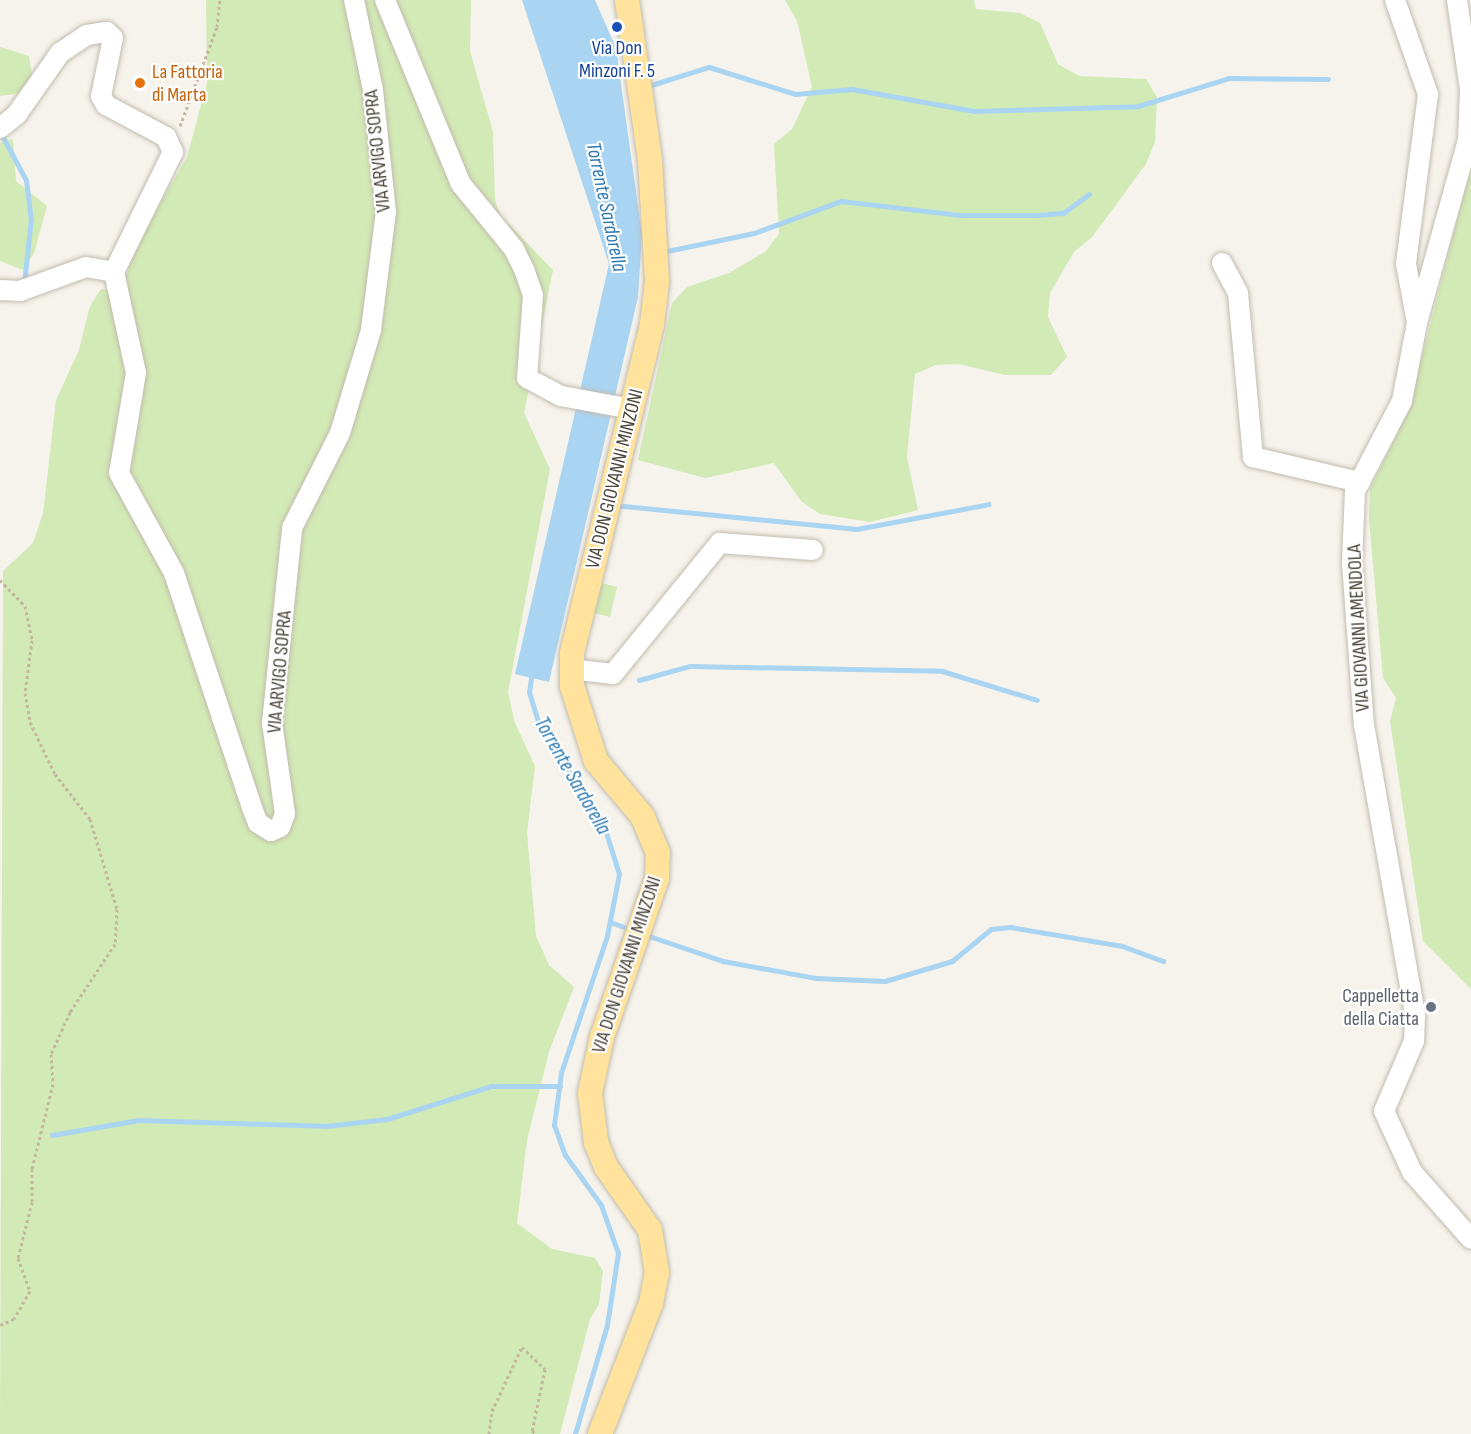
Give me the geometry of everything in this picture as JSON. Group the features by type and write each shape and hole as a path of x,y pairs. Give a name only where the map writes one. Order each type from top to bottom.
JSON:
{"main road":[{"name":"VIA DON GIOVANNI MINZONI","path":"600,1434 651,1304 657,1258 644,1217 606,1167 590,1118 590,1093 602,1037 658,866 650,828 606,776 585,740 571,669 627,409 652,325 658,254 627,0"}],"street":[{"name":"VIA ARVIGO SOPRA","path":"114,272 136,373 119,473 174,573 251,805 258,823 271,831 280,827 285,814 272,723 292,528 340,433 370,330 386,212 373,90 354,0"},
{"path":"385,0 461,184 514,249 525,272 533,295 527,378 561,396 627,409"},
{"path":"1395,0 1428,94 1406,264 1418,324"},
{"name":"VIA GIOVANNI AMENDOLA","path":"1457,0 1470,89 1468,141 1418,324 1402,401 1360,482 1352,563 1364,725 1415,1015 1414,1041 1384,1111 1412,1172 1471,1239"},
{"path":"0,128 17,114 60,52 87,35 107,32 112,49 100,84 106,105 172,144 172,159 124,242 114,272 86,267 20,291 0,290"},
{"path":"1222,263 1238,293 1253,457 1360,482"},
{"path":"571,669 613,674 720,543 813,550"}],"path":[{"path":"172,144 217,27 220,0"},
{"path":"0,580 25,606 32,640 25,693 30,722 55,774 90,819 117,909 115,944 70,1012 51,1054 53,1084 32,1169 32,1202 18,1258 30,1291 14,1319 0,1326"},
{"path":"489,1434 492,1411 522,1347 545,1369 532,1431 537,1434"}],"green space":[{"path":"206,0 471,0 470,51 493,132 495,200 500,215 553,270 524,413 550,469 508,692 515,723 535,766 527,833 536,936 549,965 574,987 549,1052 527,1140 517,1223 552,1249 595,1258 603,1271 599,1304 590,1319 560,1434 0,1434 3,571 33,543 43,513 56,400 79,350 90,306 101,289 122,293 134,248 187,157 207,83"},
{"path":"785,0 974,0 976,9 1020,13 1040,23 1058,64 1079,76 1146,79 1157,97 1155,142 1146,164 1092,237 1074,252 1050,293 1048,317 1067,357 1051,375 1005,375 959,364 936,365 915,374 907,457 918,510 870,522 820,514 801,501 774,463 705,478 638,460 672,303 687,287 729,273 766,251 779,234 774,144 792,129 812,87 797,21"},
{"path":"0,47 29,56 32,76 21,93 0,96"},
{"path":"13,139 16,181 47,206 34,253 23,270 0,261 0,143"},
{"path":"1471,165 1471,989 1423,941 1390,721 1396,698 1383,678 1369,519 1370,489 1408,411"},
{"path":"602,583 617,587 610,617 594,613"}],"water":[{"path":"522,0 595,0 616,48 642,235 638,297 549,682 515,674 609,264"}],"waterway":[{"path":"645,87 709,67 795,94 852,89 974,111 1138,106 1229,78 1328,79"},
{"path":"0,132 26,180 31,218 24,284"},
{"path":"662,252 754,233 841,201 961,215 1038,215 1063,213 1089,194"},
{"path":"613,505 857,529 989,504"},
{"path":"639,680 690,666 942,671 1037,700"},
{"name":"Torrente Sardorella","path":"532,671 529,692 540,728 603,823 619,874 607,936 561,1073 554,1125 565,1155 601,1205 618,1253 607,1325 575,1434"},
{"path":"610,922 632,930"},
{"path":"643,934 723,961 816,978 885,981 952,961 991,929 1010,927 1122,946 1163,961"},
{"path":"52,1135 139,1120 326,1126 387,1119 491,1086 560,1086"}],"place":[{"name":"Via Don Minzoni F. 5","path":"617,27"},
{"name":"La Fattoria di Marta","path":"140,83"},
{"name":"Cappelletta della Ciatta","path":"1431,1007"}]}
